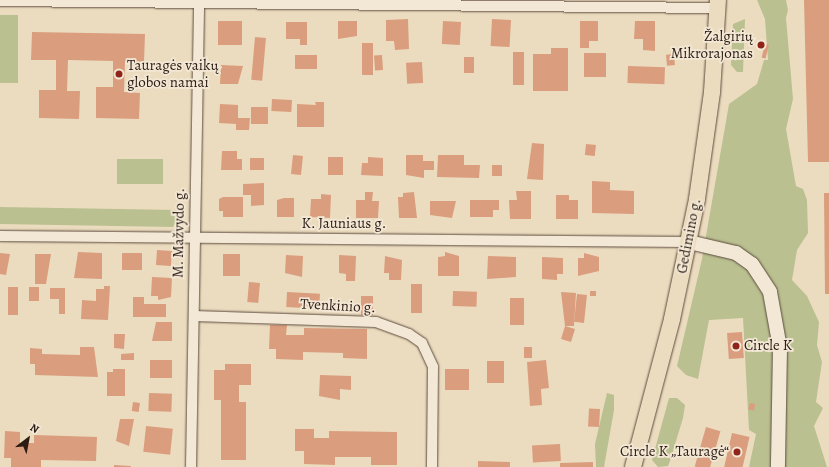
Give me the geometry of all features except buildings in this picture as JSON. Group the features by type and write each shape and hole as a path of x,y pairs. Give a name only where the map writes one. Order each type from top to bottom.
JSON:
{"main road":[{"name":"Gedimino g.","path":"633,467 660,367 688,242 712,92 718,4"},
{"path":"688,242 736,253 752,264 770,292 780,348 778,467"}],"street":[{"path":"0,1 718,4"},
{"name":"M. Mažvydo g.","path":"191,467 194,316 193,238 199,2"},
{"name":"K. Jauniaus g.","path":"0,236 688,242"},
{"name":"Tvenkinio g.","path":"194,316 376,322 409,334 422,343 433,367 432,467"}],"green space":[{"path":"757,0 786,0 788,10 786,18 793,99 786,129 796,186 803,189 807,200 808,233 797,250 792,280 807,296 819,322 817,345 822,362 816,402 823,408 814,426 827,467 749,467 756,434 749,430 743,318 709,320 698,379 686,375 677,366 702,259 729,104 757,84 764,60 768,60 765,19"},
{"path":"0,15 18,15 18,83 0,83"},
{"path":"745,19 743,72 737,72 731,65 733,24"},
{"path":"117,159 163,159 163,184 117,184"},
{"path":"0,207 177,210 179,215 173,227 0,224"},
{"path":"607,393 614,395 614,410 604,467 596,467 595,444"},
{"path":"669,398 677,398 685,405 683,418 668,466 658,467 652,460"}],"place":[{"name":"Žalgirių Mikrorajonas","path":"761,45"},
{"name":"Tauragės vaikų globos namai","path":"119,74"},
{"name":"Circle K","path":"736,346"},
{"name":"Circle K „Tauragė“","path":"737,452"}]}
